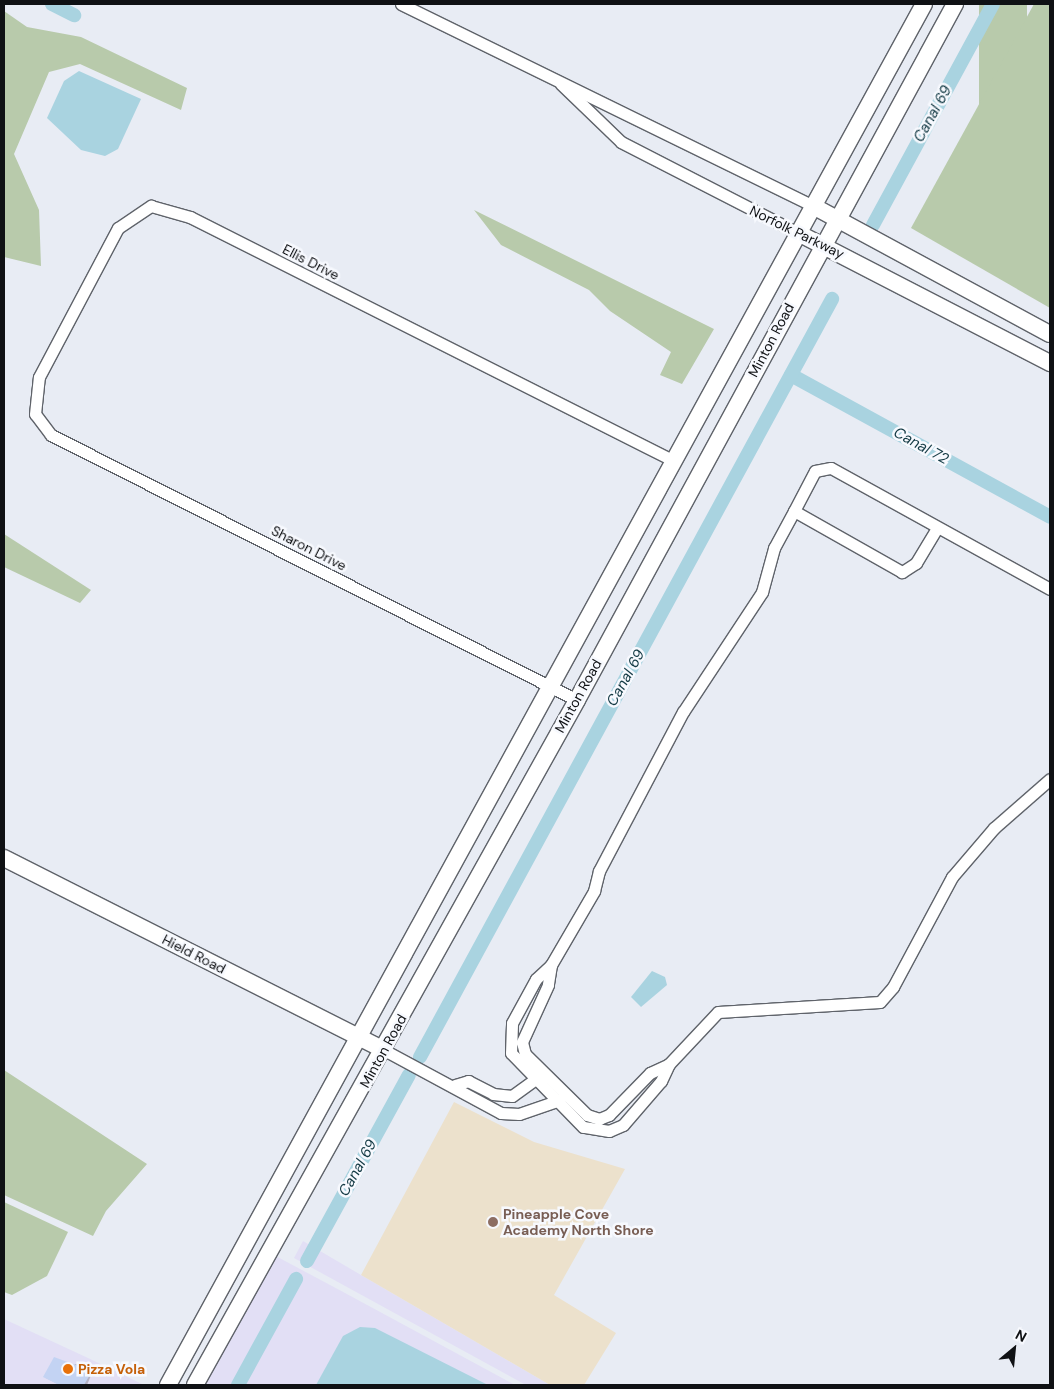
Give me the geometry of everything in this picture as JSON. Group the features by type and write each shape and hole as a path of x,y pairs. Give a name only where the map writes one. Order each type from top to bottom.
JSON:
{"main road":[{"name":"Minton Road","path":"168,1385 553,688 674,461 924,4"},
{"name":"Minton Road","path":"195,1385 384,1050 576,700 836,218 955,4"},
{"name":"Norfolk Parkway","path":"813,206 1050,334"},
{"name":"Norfolk Parkway","path":"798,233 1050,363"},
{"name":"Hield Road","path":"4,858 384,1050"},
{"path":"270,1253 270,1222 288,1189 293,1160"}],"street":[{"name":"Norfolk Parkway","path":"401,4 558,81 602,98 813,206"},
{"name":"Norfolk Parkway","path":"558,81 621,142 798,233"},
{"name":"Ellis Drive","path":"35,414 39,377 118,228 151,206 190,217 674,461"},
{"name":"Sharon Drive","path":"35,414 51,435 576,700"},
{"path":"1050,589 831,468 815,471 774,548 762,592 683,712 599,871 594,891 552,965 530,991 509,1039 518,1065 554,1102 583,1127 609,1131 623,1125 650,1094 669,1064 718,1012 880,1002 893,987 952,877 994,828 1050,779"},
{"path":"794,511 902,572 916,563 937,528"},
{"path":"552,965 542,998 522,1042 525,1054 587,1115 599,1119 620,1108 650,1073 669,1064"},
{"path":"530,991 542,998"},
{"path":"384,1050 456,1085 461,1094 502,1113 519,1114 569,1098"},
{"path":"456,1085 468,1081 504,1097 543,1073"},
{"path":"640,1085 650,1094"}],"shaded area":[{"name":"Pineapple Cove Academy North Shore","path":"454,1102 534,1142 625,1169 554,1295 616,1333 584,1385 550,1385 361,1275"},
{"path":"303,1241 550,1385 526,1385 294,1258"},
{"path":"270,1253 345,1293 515,1385 195,1385"},
{"path":"4,1319 88,1358 144,1385 4,1385"}],"green space":[{"path":"979,4 1027,4 1027,230 979,230"},
{"path":"1034,4 1050,4 1050,308 911,228"},
{"path":"4,11 27,27 81,37 187,88 181,110 80,64 49,72 14,154 39,210 41,266 4,257"},
{"path":"474,210 714,329 682,384 660,375 671,352 610,311 589,290 501,245"},
{"path":"4,534 91,590 80,603 4,567"},
{"path":"4,1070 147,1164 106,1211 93,1236 4,1195"},
{"path":"4,1202 68,1232 47,1276 12,1295 4,1292"}],"water":[{"path":"79,71 141,99 118,149 105,156 81,150 47,118 64,81"},
{"path":"652,971 665,977 667,985 641,1007 631,997"},
{"path":"360,1327 375,1328 488,1385 316,1385 343,1336"}],"building":[{"name":"Pizza Vola","path":"54,1357 92,1371 84,1385 59,1385 43,1377"}],"waterway":[{"path":"52,4 74,15"},
{"name":"Canal 69","path":"873,225 993,4"},
{"name":"Canal 69","path":"420,1057 832,299"},
{"name":"Canal 72","path":"791,375 1050,517"},
{"name":"Canal 69","path":"307,1261 409,1075"},
{"name":"Canal 69","path":"238,1385 296,1279"}],"place":[{"name":"Pineapple Cove Academy North Shore","path":"493,1222"},
{"name":"Pizza Vola","path":"68,1369"}]}
